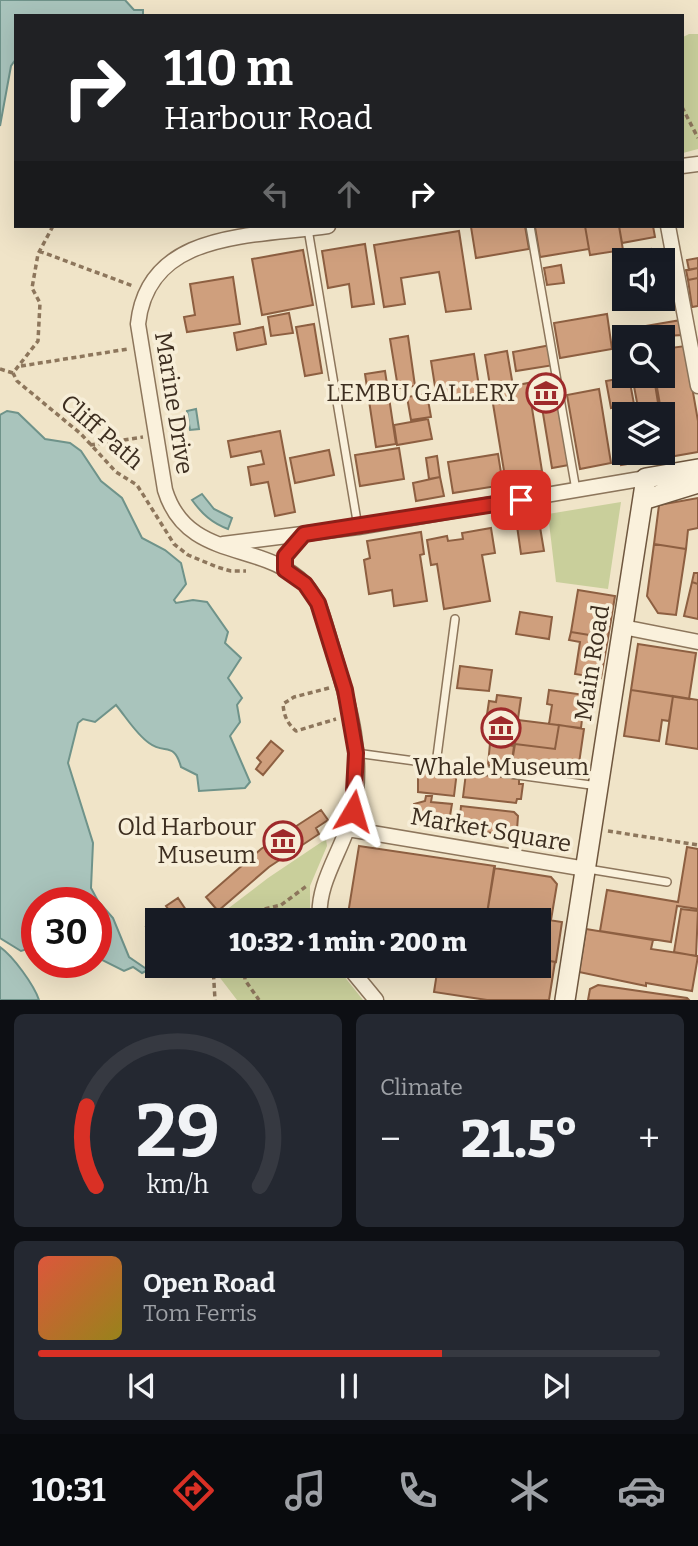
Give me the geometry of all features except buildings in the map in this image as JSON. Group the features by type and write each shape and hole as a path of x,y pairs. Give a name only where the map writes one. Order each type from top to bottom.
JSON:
{"main road":[{"path":"646,478 698,469"},
{"name":"Main Road","path":"565,1000 646,478"},
{"path":"643,500 698,483"}],"street":[{"name":"Marine Drive","path":"315,228 186,251 164,265 145,291 138,324 164,490 171,506 193,532 285,570 305,584 322,613 350,712 356,753 356,794 348,829 322,890 321,908"},
{"path":"668,228 698,386"},
{"path":"218,544 358,527 646,478"},
{"path":"285,570 285,556 304,534"},
{"path":"623,627 698,642"},
{"name":"Market Square","path":"348,829 586,869"},
{"path":"358,978 376,1000"}],"lane":[{"path":"530,228 576,491"},
{"path":"308,229 358,527"},
{"path":"436,764 455,619"},
{"path":"356,753 598,786"},
{"path":"586,869 667,882"}],"path":[{"path":"684,111 698,138"},
{"path":"0,369 13,373 38,341 40,303 32,288 40,251 52,228"},
{"path":"40,251 145,291"},
{"path":"20,366 140,347"},
{"name":"Cliff Path","path":"13,373 37,400 116,472 137,485 168,536 188,555 231,572 258,570"},
{"path":"89,445 155,435"},
{"path":"334,697 331,687 294,697 283,704 284,713 288,724 296,731 340,718"},
{"path":"337,708 342,729"},
{"path":"591,832 607,835 608,830 698,845"},
{"path":"268,908 281,905 313,883"},
{"path":"214,978 215,1000"},
{"path":"245,978 259,1000"}],"green space":[{"path":"698,34 698,149 684,153 684,36"},
{"path":"621,502 608,589 556,582 548,514"},
{"path":"326,839 327,846 310,886 310,908 229,908"},
{"path":"220,978 346,978 363,1000 237,1000"}],"water":[{"path":"0,0 125,0 134,10 143,10 143,14 14,14 14,62 0,126"},
{"path":"196,409 199,429 190,430 187,411"},
{"path":"7,411 18,413 45,439 70,443 81,451 101,481 122,498 142,538 165,550 181,563 186,584 174,600 176,603 193,600 207,602 228,632 225,643 241,658 228,678 242,698 237,705 240,722 230,736 250,782 245,788 199,791 197,775 181,767 172,751 155,746 144,739 116,705 95,722 83,719 78,723 68,763 93,843 91,887 21,887 21,951 0,938 0,415"},
{"path":"202,494 214,509 232,518 228,529 208,518 192,500"},
{"path":"112,917 129,957 145,968 142,973 133,967 124,971 112,965"},
{"path":"0,947 21,970 21,978 27,978 39,1000 0,1000"}],"place":[{"name":"LEMBU GALLERY","path":"546,393"},
{"name":"Whale Museum","path":"501,728"},
{"name":"Old Harbour Museum","path":"283,841"}],"route":[{"path":"353,811 357,774 350,712 318,603 305,584 285,570 285,556 304,534 521,500"}]}
